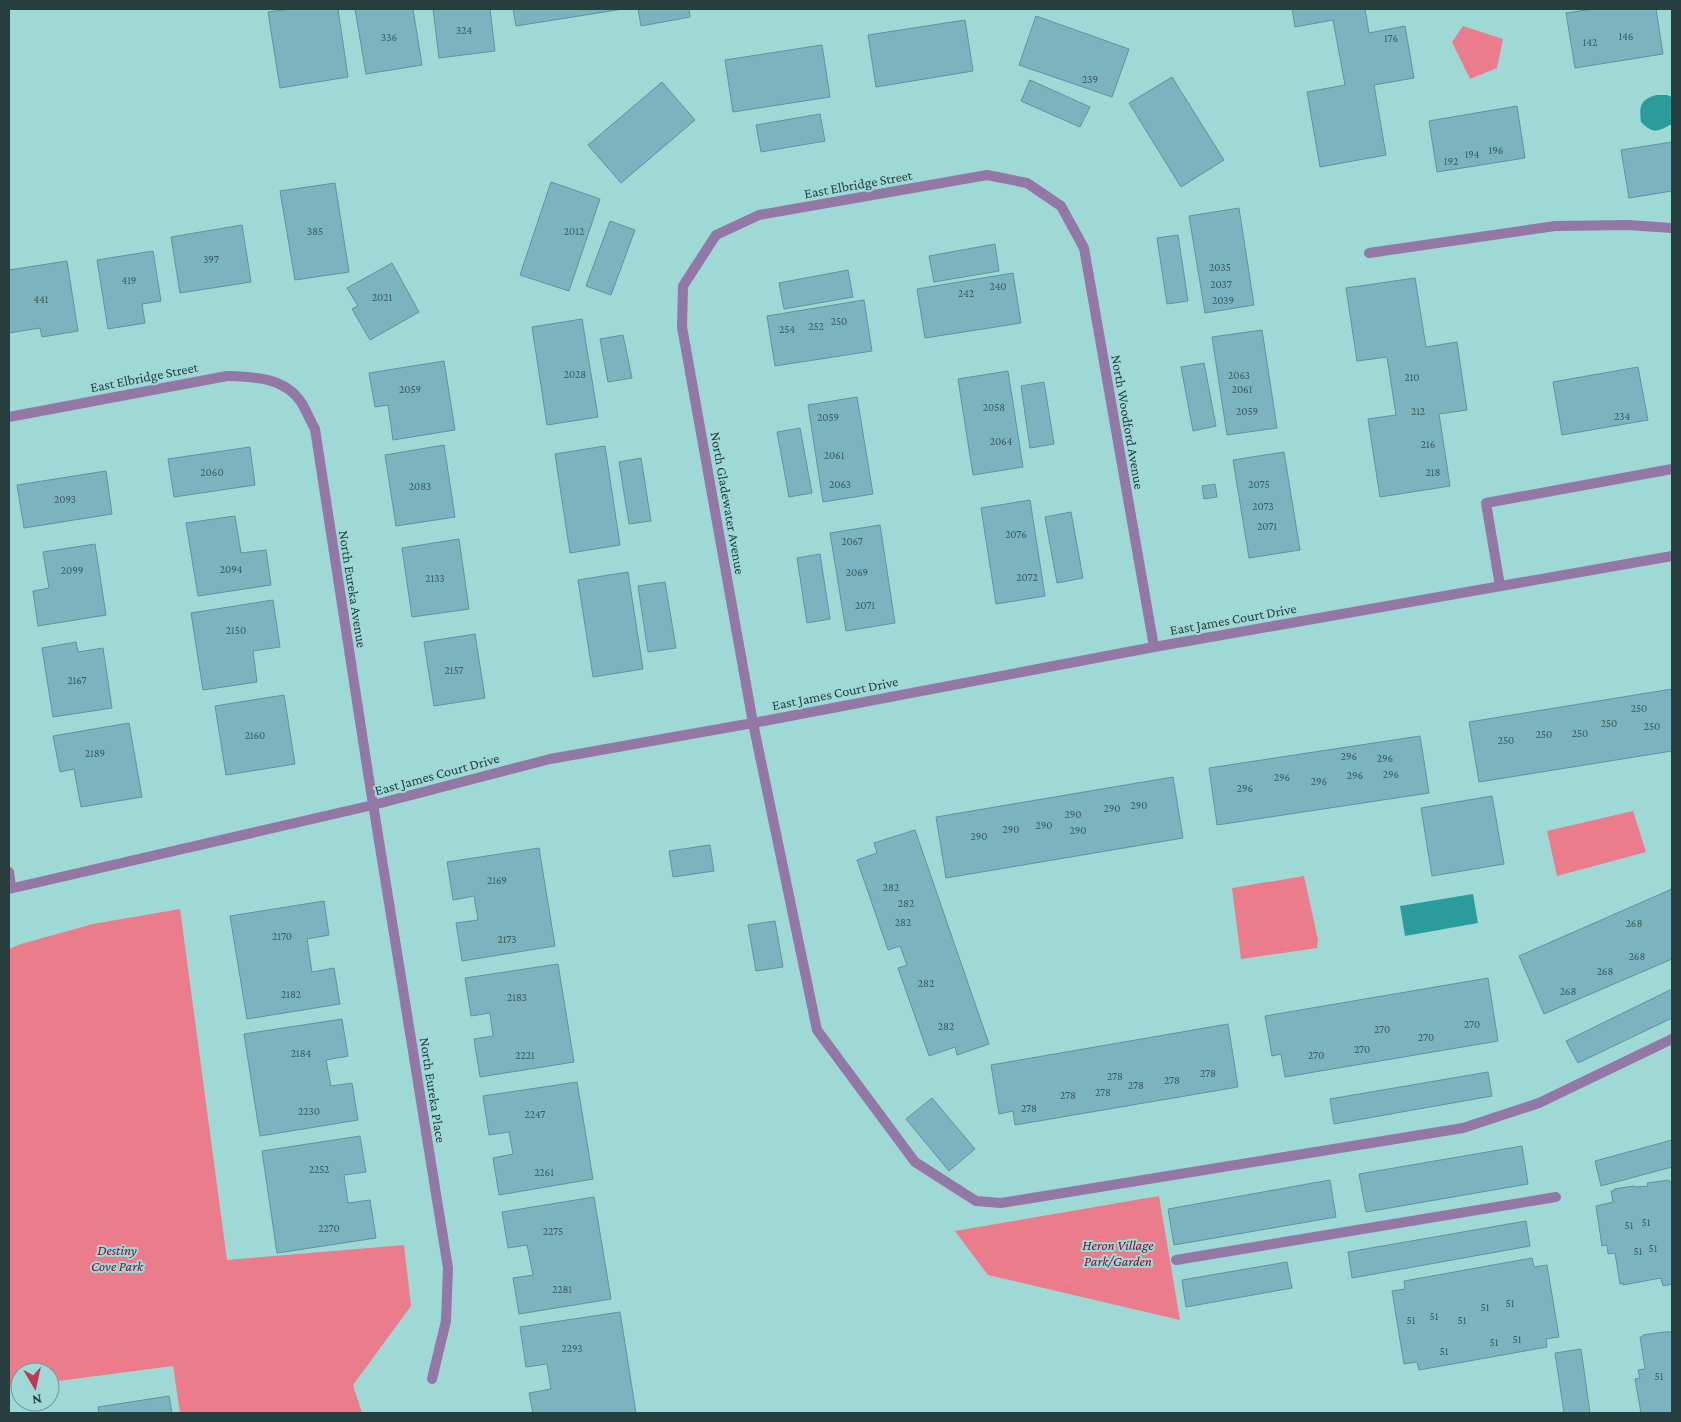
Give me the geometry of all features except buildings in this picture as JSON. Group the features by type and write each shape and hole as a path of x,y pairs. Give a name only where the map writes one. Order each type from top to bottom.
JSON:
{"street":[{"name":"East Elbridge Street","path":"683,286 716,235 759,215 987,176 1027,183 1061,206"},
{"name":"North Woodford Avenue","path":"1061,206 1084,248 1154,647"},
{"path":"1369,253 1555,226 1628,225 1672,228"},
{"name":"North Gladewater Avenue","path":"683,286 682,327 753,723 817,1030 915,1162 976,1201 1001,1203 1463,1128 1539,1103 1672,1039"},
{"name":"East Elbridge Street","path":"9,417 227,376 258,377 285,386"},
{"name":"North Eureka Avenue","path":"285,386 300,400 315,429 373,806"},
{"path":"1500,586 1486,503 1672,469"},
{"name":"East James Court Drive","path":"10,888 373,806 550,759 753,723 1154,647 1672,556"},
{"name":"North Eureka Place","path":"373,806 448,1268 446,1321 432,1379"},
{"path":"9,872 10,888"},
{"path":"1176,1260 1556,1197"}],"green space":[{"path":"1463,26 1503,39 1497,68 1470,79 1452,42"},
{"path":"1633,811 1646,852 1557,876 1547,831"},
{"path":"1304,876 1318,940 1317,948 1241,959 1232,888"},
{"name":"Destiny Cove Park","path":"180,909 227,1260 404,1245 411,1306 353,1385 362,1413 180,1413 173,1366 60,1381 60,1362 10,1362 9,1387 9,949 93,924"},
{"name":"Heron Village Park/Garden","path":"1159,1196 1180,1320 988,1275 955,1231"}],"water":[{"path":"1656,95 1672,97 1672,124 1653,130 1641,122 1640,112 1642,104 1647,99"},
{"path":"1473,894 1478,923 1405,936 1400,906"}]}
